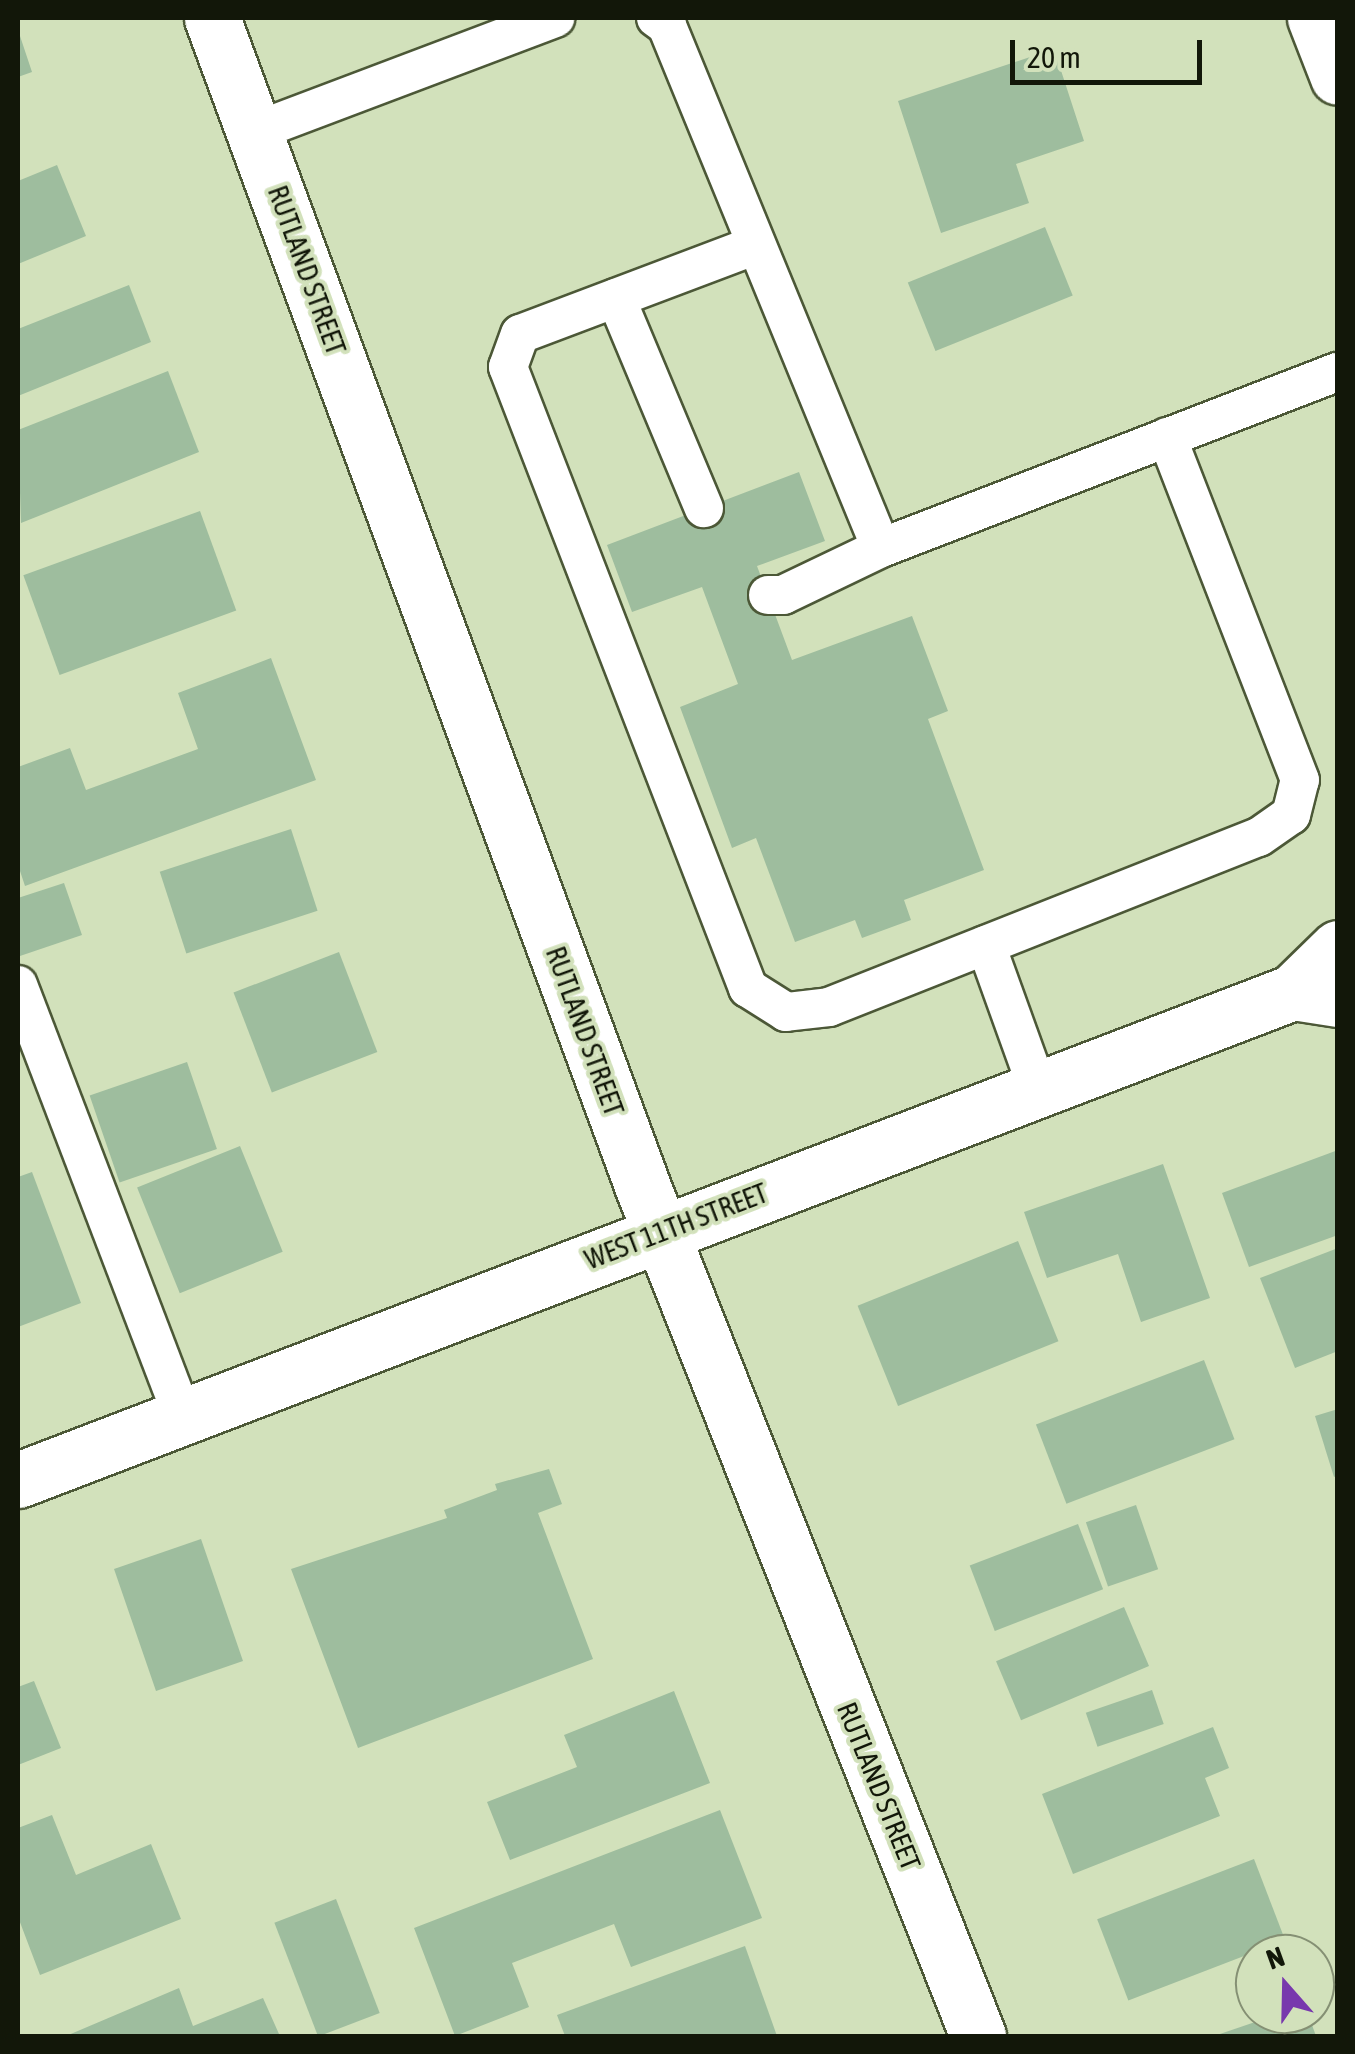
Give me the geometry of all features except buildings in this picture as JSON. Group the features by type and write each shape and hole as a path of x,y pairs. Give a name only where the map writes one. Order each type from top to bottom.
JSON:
{"street":[{"name":"RUTLAND STREET","path":"212,18 660,1233 978,2036"},
{"path":"1315,18 1338,78"},
{"path":"1315,996 1338,948"},
{"name":"WEST 11TH STREET","path":"18,1480 1037,1087 1315,996"}],"lane":[{"path":"256,131 554,18"},
{"path":"656,18 667,26 881,548"},
{"path":"756,245 520,334 508,367 748,988 786,1012 830,1007 1259,836 1291,815 1300,780 1167,437"},
{"path":"616,298 704,508"},
{"path":"768,595 783,595 881,548 1338,372"},
{"path":"986,945 1037,1087"},
{"path":"18,984 184,1416"}]}
